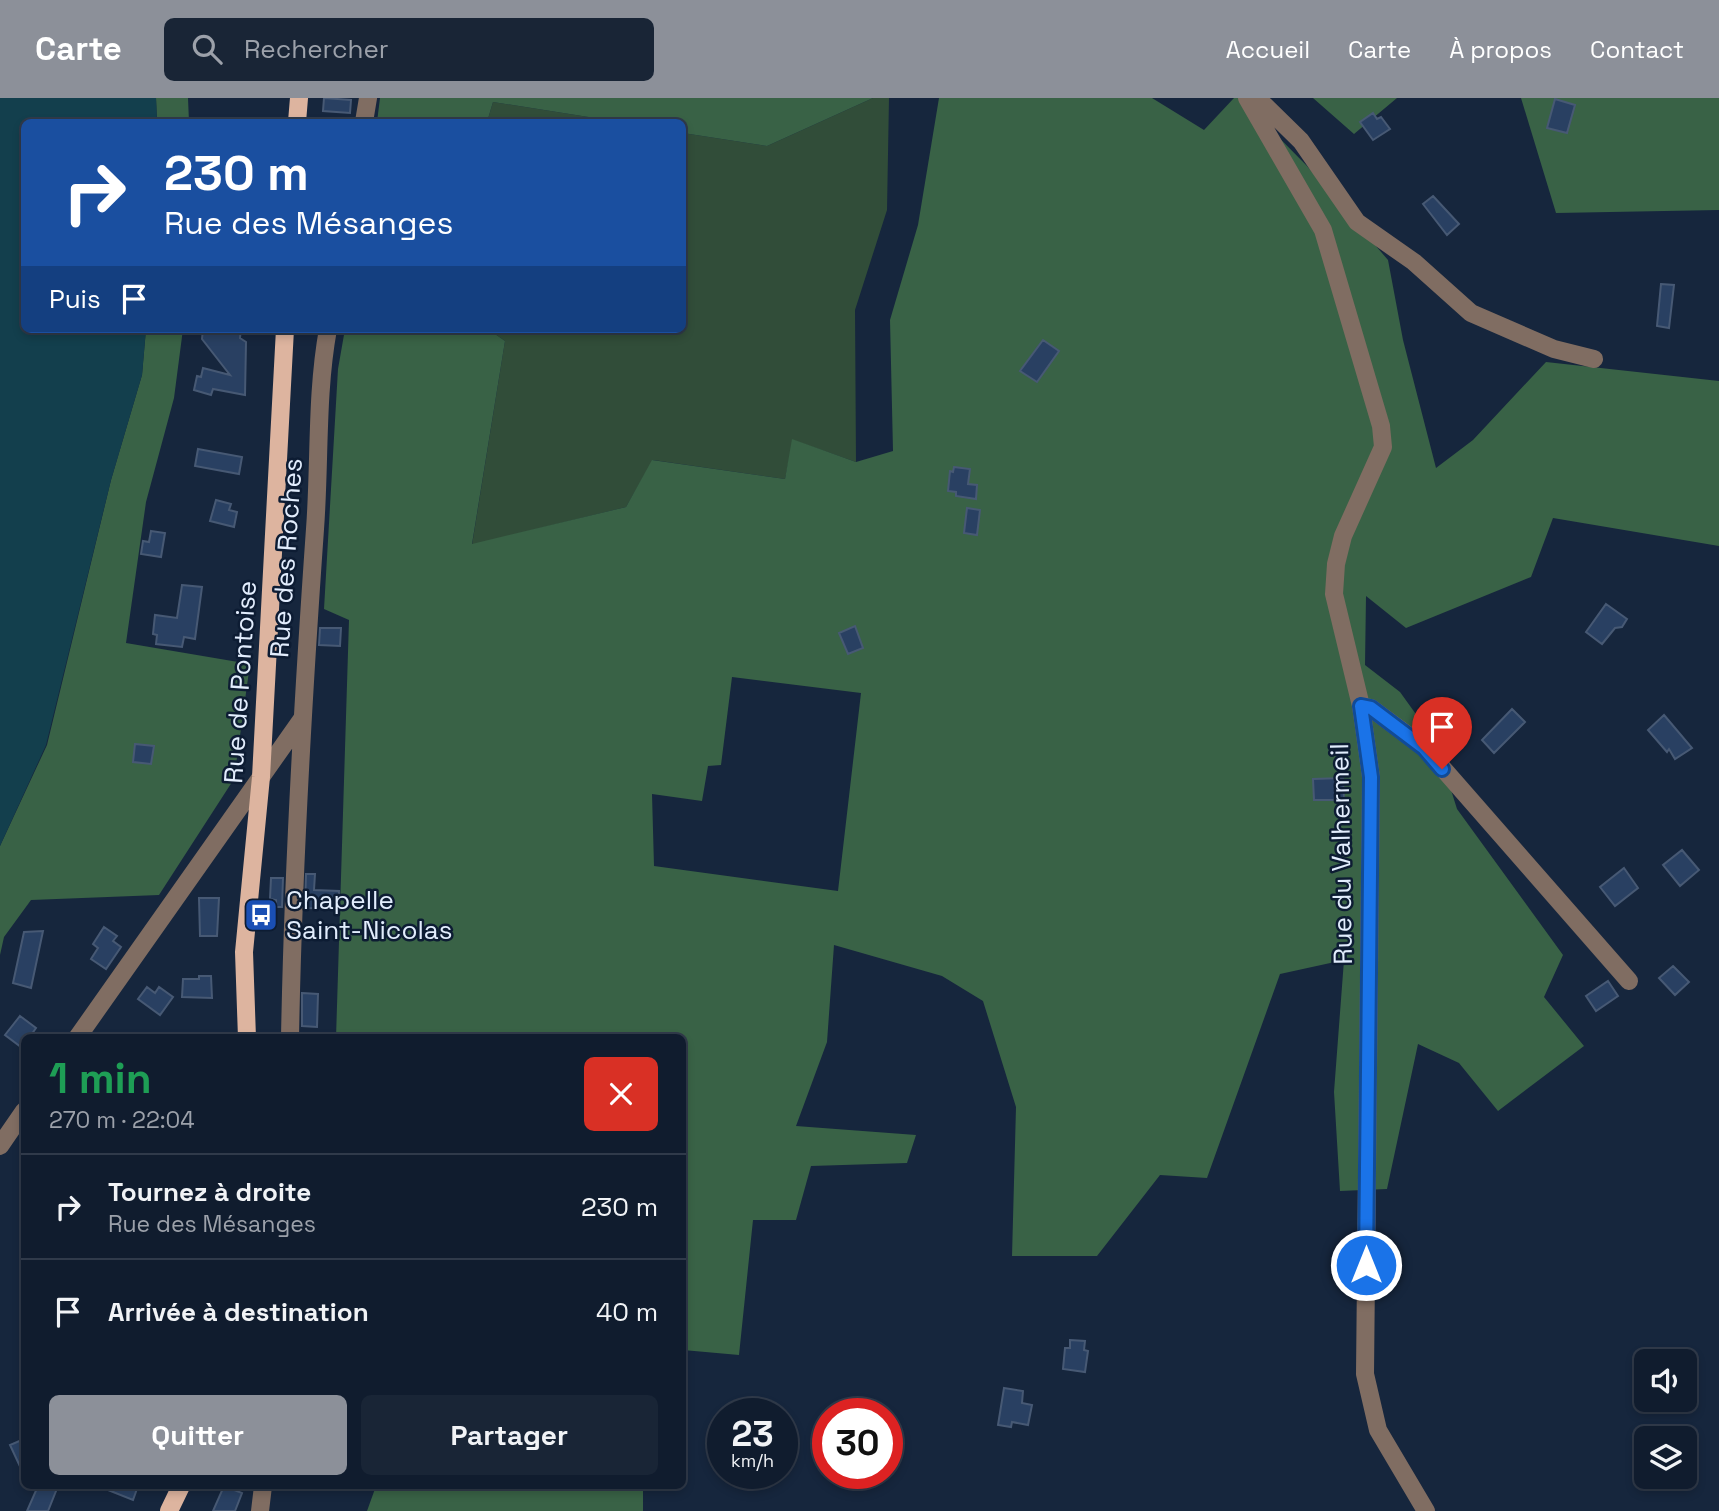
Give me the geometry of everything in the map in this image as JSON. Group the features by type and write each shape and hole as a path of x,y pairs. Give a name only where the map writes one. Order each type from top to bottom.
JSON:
{"main road":[{"path":"298,119 299,98"},
{"name":"Rue de Pontoise","path":"247,1034 244,952 261,777 285,333"},
{"path":"169,1511 180,1489"}],"street":[{"path":"364,119 368,98"},
{"name":"Rue du Valhermeil","path":"1247,98 1323,230 1381,426 1383,447 1378,464 1343,536 1336,564 1334,594 1361,706 1371,777 1365,1374 1378,1430 1426,1511"},
{"path":"1257,98 1301,141 1357,222 1414,262 1471,313 1554,349 1594,359"},
{"name":"Rue des Roches","path":"290,1034 302,719 320,464 320,374 327,333"},
{"path":"1361,706 1371,708 1424,748 1629,981"},
{"path":"80,1034 302,719"},
{"path":"0,1146 21,1115"},
{"path":"260,1511 263,1489"}],"green space":[{"path":"156,98 188,98 189,119 157,119"},
{"path":"380,98 873,98 767,146 686,133 686,119 601,119 493,102 488,119 377,119"},
{"path":"873,98 889,98 887,210 855,310 856,462 793,440 785,479 653,460 626,507 472,545 505,341 494,333 686,333 686,133 767,146"},
{"path":"939,98 1152,98 1204,130 1234,98 1240,98 1307,166 1388,260 1403,340 1436,468 1473,440 1546,362 1719,381 1719,546 1553,518 1531,577 1406,628 1366,596 1365,665 1400,692 1436,742 1457,809 1563,955 1544,997 1584,1046 1498,1111 1459,1063 1418,1044 1387,1189 1340,1191 1334,1092 1344,960 1280,974 1207,1178 1160,1175 1097,1256 1012,1256 1016,1107 983,1001 942,976 834,945 827,1042 796,1126 916,1135 907,1163 811,1166 796,1220 753,1220 739,1355 686,1350 686,1034 336,1034 349,620 324,609 338,369 344,333 494,333 505,341 472,544 626,507 652,460 785,479 792,439 856,462 893,451 890,320 918,225","holes":["732,677 861,693 838,891 654,866 652,794 702,801 708,766 721,765"]},
{"path":"1313,98 1397,98 1354,134"},
{"path":"1521,98 1719,98 1719,210 1556,213"},
{"path":"493,102 601,119 488,119"},
{"path":"146,333 182,333 174,398 146,502 126,643 250,664 234,779 159,895 31,900 4,937 0,955 0,846 47,745 111,480 142,375"},
{"path":"375,1489 643,1489 643,1511 367,1511"}],"water":[{"path":"0,98 156,98 157,119 21,119 21,333 146,333 142,375 111,480 46,745 0,846"}],"building":[{"path":"324,98 351,100 350,113 323,111"},
{"path":"1555,99 1575,105 1567,133 1547,128"},
{"path":"1373,113 1377,119 1381,117 1390,129 1373,140 1360,122"},
{"path":"1433,196 1459,224 1447,235 1423,204"},
{"path":"1661,284 1674,285 1669,328 1657,326"},
{"path":"203,333 241,333 240,338 246,342 245,395 213,389 211,395 194,390 197,376 201,377 203,368 230,375 202,339"},
{"path":"1043,340 1059,351 1037,382 1020,371"},
{"path":"198,449 242,457 239,474 195,466"},
{"path":"954,467 970,469 968,484 977,485 976,499 956,496 956,492 948,491 950,471 953,472"},
{"path":"216,500 231,504 229,510 237,512 234,527 210,521"},
{"path":"967,508 980,510 977,535 964,533"},
{"path":"151,531 165,533 161,557 141,554 143,541 149,542"},
{"path":"182,585 202,587 195,639 184,637 182,647 156,644 157,635 153,634 155,615 177,618"},
{"path":"1606,604 1627,619 1622,627 1615,628 1602,644 1586,632"},
{"path":"855,626 863,648 848,654 839,633"},
{"path":"320,628 341,628 340,646 319,645"},
{"path":"1512,709 1525,722 1494,753 1482,740"},
{"path":"1664,715 1692,748 1675,759 1669,749 1667,752 1648,730"},
{"path":"135,744 154,746 151,764 133,762"},
{"path":"1343,778 1344,800 1314,800 1313,779"},
{"path":"1682,850 1699,870 1680,886 1663,865"},
{"path":"1624,868 1638,888 1615,906 1600,887"},
{"path":"306,874 315,874 314,890 339,891 338,909 305,908"},
{"path":"271,878 283,878 282,907 276,907 276,900 270,899"},
{"path":"199,898 219,898 217,936 200,936"},
{"path":"104,927 117,936 113,941 121,947 106,969 91,959 98,948 93,944"},
{"path":"43,931 31,988 13,983 24,932"},
{"path":"1673,966 1689,982 1675,995 1659,978"},
{"path":"199,976 211,976 212,998 182,997 183,979 199,979"},
{"path":"1608,981 1618,996 1596,1011 1586,996"},
{"path":"147,987 155,993 159,987 173,997 160,1015 138,999"},
{"path":"302,993 318,994 317,1027 302,1026"},
{"path":"20,1016 36,1028 32,1034 21,1034 21,1047 5,1035"},
{"path":"1070,1340 1085,1341 1084,1350 1088,1351 1085,1372 1063,1369 1065,1348 1070,1348"},
{"path":"1004,1388 1023,1391 1022,1403 1032,1405 1028,1425 1012,1422 1011,1427 998,1425"},
{"path":"21,1440 21,1469 10,1445"},
{"path":"37,1489 57,1489 48,1511 27,1511"},
{"path":"106,1489 137,1489 133,1500"},
{"path":"223,1489 242,1493 235,1511 213,1511"}],"place":[{"name":"Chapelle Saint-Nicolas","path":"261,915"}],"route":[{"path":"1366,1265 1371,777 1369,747 1361,706 1371,708 1424,748 1442,769"}]}
